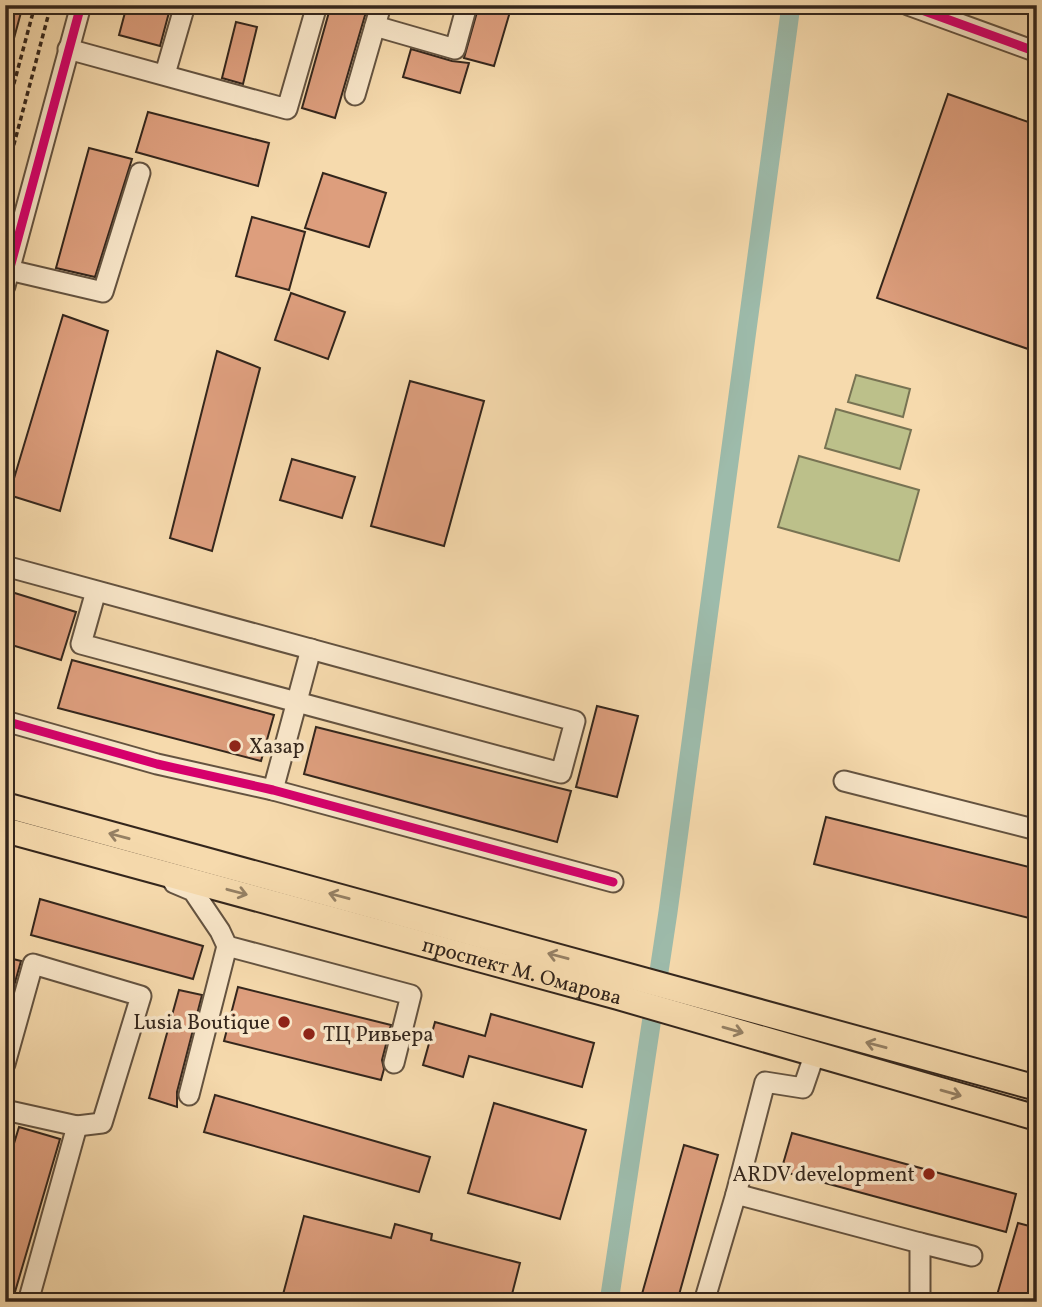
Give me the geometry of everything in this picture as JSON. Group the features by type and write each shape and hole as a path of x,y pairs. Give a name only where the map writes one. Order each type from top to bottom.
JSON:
{"main road":[{"name":"проспект М. Омарова","path":"5,805 670,1000 1037,1088"},
{"name":"проспект М. Омарова","path":"5,830 621,986"},
{"name":"проспект М. Омарова","path":"670,1000 815,1053 1037,1118"}],"street":[{"path":"81,5 8,265 103,292 140,173"},
{"path":"165,74 185,5"},
{"path":"68,49 286,109 317,5"},
{"path":"355,95 381,5"},
{"path":"375,26 455,49 467,5"},
{"path":"908,5 1037,52"},
{"path":"5,566 575,721 561,773 82,644 96,591"},
{"path":"273,790 311,649"},
{"path":"5,721 157,764 273,790 612,882"},
{"path":"844,781 1037,830"},
{"path":"98,854 193,891 227,946 188,1095"},
{"path":"227,946 411,995 394,1063"},
{"path":"5,1064 33,964 141,996 102,1123 76,1126 5,1110"},
{"path":"704,1302 765,1082 803,1088 815,1053"},
{"path":"28,1302 76,1126"},
{"path":"736,1194 972,1256"},
{"path":"920,1244 920,1302"}],"path":[{"path":"5,117 35,5"},
{"path":"5,178 51,5"}],"green space":[{"path":"856,375 910,389 903,417 848,402"},
{"path":"836,409 911,430 900,469 825,448"},
{"path":"799,456 919,490 899,561 778,527"}],"building":[{"path":"5,5 23,5 10,53 5,53"},
{"path":"127,5 171,5 160,46 119,35"},
{"path":"331,5 368,5 335,118 302,108"},
{"path":"479,5 512,5 494,66 464,58"},
{"path":"236,22 257,27 243,84 222,78"},
{"path":"411,49 469,63 460,93 403,77"},
{"path":"948,94 1037,125 1037,352 877,298"},
{"path":"148,112 269,143 258,186 136,152"},
{"path":"89,148 132,159 95,277 56,268"},
{"path":"323,173 386,193 369,247 305,228"},
{"path":"252,217 305,232 289,290 236,276"},
{"path":"291,293 345,312 328,359 275,340"},
{"path":"63,315 108,331 60,511 9,495"},
{"path":"217,351 260,368 212,551 170,538"},
{"path":"410,381 484,401 444,546 371,526"},
{"path":"292,459 355,477 342,518 280,500"},
{"path":"5,590 76,612 61,660 5,643"},
{"path":"72,660 274,715 261,761 58,708"},
{"path":"597,706 638,716 617,797 576,787"},
{"path":"316,727 571,791 557,842 304,774"},
{"path":"826,817 1037,869 1037,920 814,864"},
{"path":"40,899 203,946 193,979 31,935"},
{"path":"5,957 21,961 7,1011 5,1010"},
{"name":"ТЦ Ривьера","path":"238,987 391,1025 382,1060 384,1069 381,1080 224,1041"},
{"path":"179,990 202,995 177,1092 177,1107 149,1098"},
{"path":"491,1014 594,1043 582,1087 469,1056 463,1077 423,1065 435,1022 485,1036"},
{"path":"215,1095 430,1157 419,1192 204,1132"},
{"path":"494,1103 586,1130 560,1219 468,1193"},
{"path":"19,1127 60,1139 12,1302 5,1302 5,1173"},
{"path":"792,1133 1016,1194 1006,1232 781,1171"},
{"path":"684,1145 718,1155 677,1302 670,1302 642,1294"},
{"path":"304,1216 391,1238 395,1224 432,1234 431,1240 520,1263 510,1302 281,1302"},
{"path":"1018,1223 1037,1228 1037,1302 995,1302"}],"waterway":[{"path":"609,1302 668,912 791,5"}],"cycle path":[{"path":"5,286 81,5"},
{"path":"908,5 1037,52"},
{"path":"5,721 157,764 273,790 613,882"}],"place":[{"name":"Хазар","path":"235,746"},
{"name":"Lusia Boutique","path":"284,1022"},
{"name":"ТЦ Ривьера","path":"309,1034"},
{"name":"ARDV development","path":"929,1174"}]}
